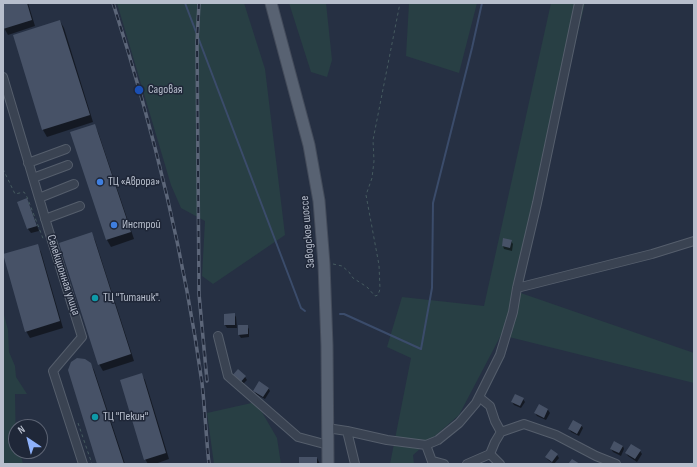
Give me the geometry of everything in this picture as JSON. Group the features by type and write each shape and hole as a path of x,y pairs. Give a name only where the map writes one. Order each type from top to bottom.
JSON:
{"main road":[{"name":"Заводское шоссе","path":"271,3 309,145 319,201 324,264 327,346 328,464"}],"street":[{"path":"327,428 387,440 426,445 438,440 459,423 476,403 500,355 514,312 517,288 538,203 579,3"},
{"name":"Селекционная улица","path":"3,77 82,337 53,371 83,464"},
{"path":"28,163 66,149"},
{"path":"33,178 68,165"},
{"path":"39,198 74,184"},
{"path":"45,219 80,206"},
{"path":"517,288 694,242"},
{"path":"218,336 228,376 298,437 328,444"},
{"path":"479,397 490,406 495,421 501,432"},
{"path":"467,464 490,454 501,432 524,424 556,435 596,456 616,464"},
{"path":"347,431 355,464"},
{"path":"426,445 433,463 444,464"},
{"path":"490,454 500,464"}],"path":[{"path":"324,264 342,266 350,272 353,278 367,287 375,296 378,295 380,289 379,265 366,195 372,178 374,161 373,140 400,3"},
{"path":"3,169 15,194 24,192 28,197 45,243"},
{"path":"78,422 92,464"}],"green space":[{"path":"117,3 244,3 265,69 285,235 213,284 202,276 205,221 181,208 171,185"},
{"path":"289,3 326,3 332,60 327,77 311,72"},
{"path":"409,3 477,3 459,73 406,56"},
{"path":"551,3 585,3 515,291 694,353 694,383 501,335 459,415 413,455 414,464 390,464 411,358 387,347 402,297 484,306"},
{"path":"3,311 8,330 9,352 15,366 16,377 27,394 15,394 15,419 8,419 8,459 22,459 23,464 3,464"},
{"path":"256,402 277,438 281,464 214,464 207,413"}],"building":[{"path":"3,3 27,3 32,20 3,29"},
{"path":"60,20 90,115 42,130 13,35"},
{"name":"ТЦ «Аврора»","path":"95,124 131,232 106,240 70,132"},
{"path":"27,198 37,226 27,229 17,202"},
{"name":"ТЦ \"Титаник\".","path":"92,232 131,354 98,365 59,243"},
{"path":"503,238 512,240 510,248 502,246"},
{"path":"38,244 60,321 25,332 3,254"},
{"path":"235,313 235,325 224,325 224,314"},
{"path":"238,325 248,325 248,334 238,335"},
{"name":"ТЦ \"Пекин\"","path":"77,358 85,359 91,363 124,464 97,464 68,370 71,362"},
{"path":"238,369 246,376 239,384 231,377"},
{"path":"142,373 166,453 144,460 120,380"},
{"path":"259,381 269,388 263,397 253,391"},
{"path":"515,394 524,398 520,406 511,402"},
{"path":"539,404 548,409 544,418 534,413"},
{"path":"573,420 582,425 577,434 568,429"},
{"path":"614,441 623,446 619,453 610,449"},
{"path":"631,444 641,450 635,459 625,453"},
{"path":"551,449 558,454 552,462 545,457"},
{"path":"299,457 317,457 317,464 299,464"},
{"path":"572,459 580,464 568,464"}],"waterway":[{"path":"185,3 301,308 305,311"},
{"path":"340,314 344,314 421,349 432,288 433,203 482,3"}],"railway":[{"path":"113,3 128,50 154,144 166,191 186,287 202,383 209,464"},
{"path":"199,3 197,42 199,294 207,381"}],"place":[{"name":"Садовая","path":"139,90"},
{"name":"ТЦ «Аврора»","path":"100,182"},
{"name":"Инстрой","path":"114,225"},
{"name":"ТЦ \"Титаник\".","path":"95,298"},
{"name":"ТЦ \"Пекин\"","path":"95,417"}]}
